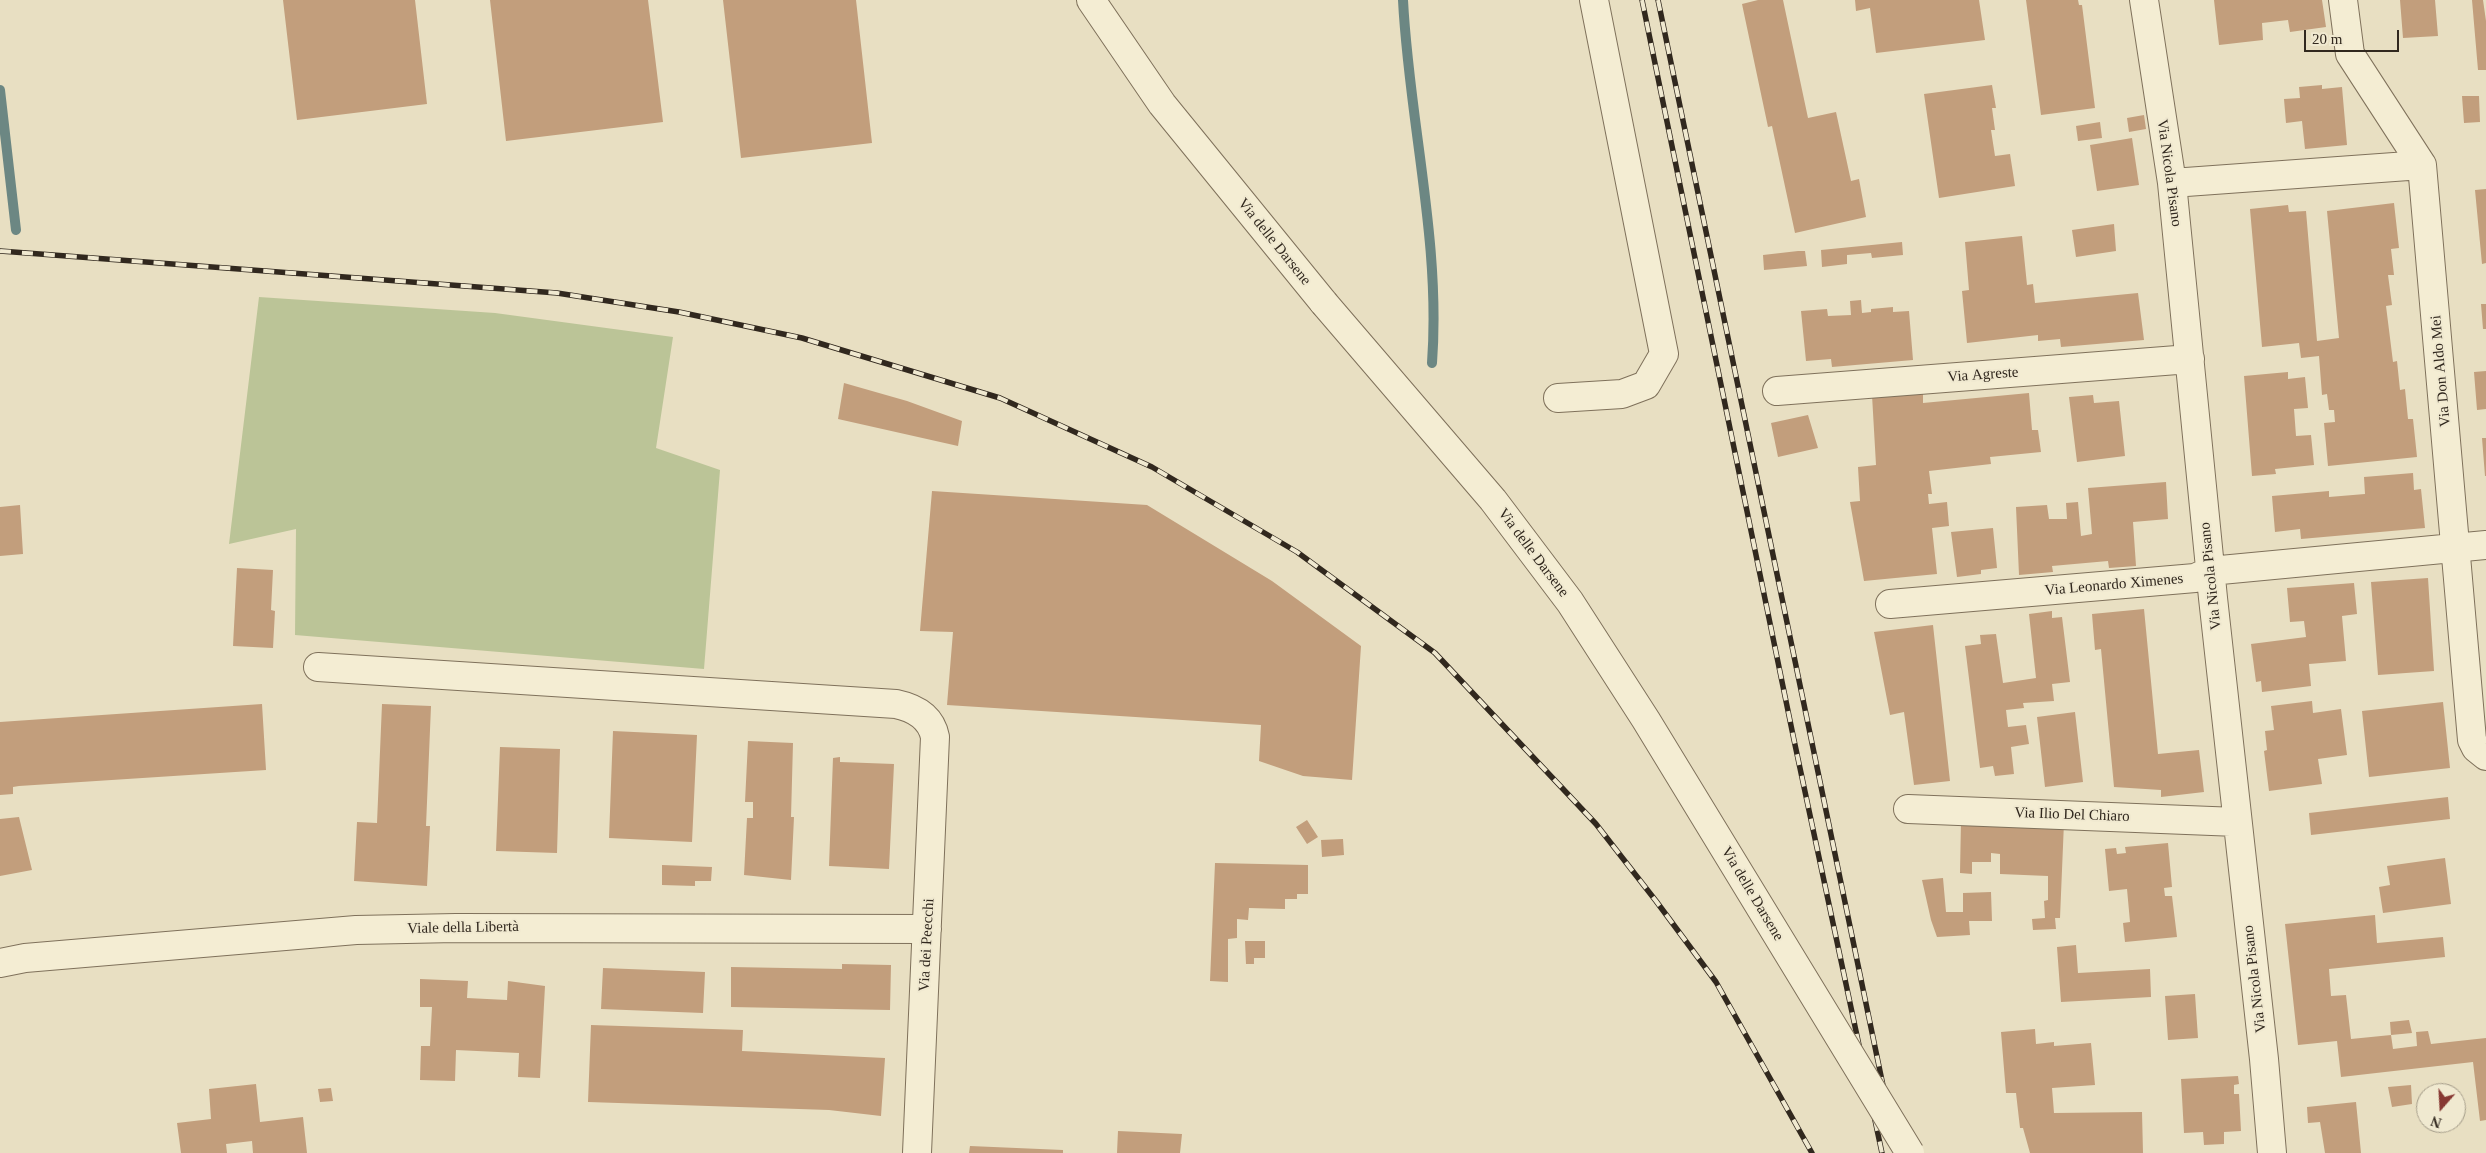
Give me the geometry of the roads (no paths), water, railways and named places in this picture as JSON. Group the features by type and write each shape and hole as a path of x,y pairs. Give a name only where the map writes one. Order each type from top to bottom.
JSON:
{"street":[{"name":"Via delle Darsene","path":"1091,0 1162,104 1324,304 1493,500 1570,602 1652,728 1910,1153"},
{"path":"1558,398 1622,394 1646,385 1664,354 1594,0"},
{"name":"Via Nicola Pisano","path":"2144,0 2172,183 2210,570 2264,1059 2272,1153"},
{"name":"Via Don Aldo Mei","path":"2343,0 2350,54 2422,166 2472,740 2476,748 2486,756"},
{"path":"2172,183 2422,166"},
{"name":"Via Agreste","path":"1777,390 2190,359"},
{"name":"Via Leonardo Ximenes","path":"1890,604 2195,578 2210,570 2486,545"},
{"name":"Via dei Peecchi","path":"318,667 896,704 909,707 923,715 933,728 935,737 917,1153"},
{"name":"Via Ilio Del Chiaro","path":"1908,809 2237,822"},
{"name":"Viale della Libertà","path":"0,963 25,958 356,930 456,928 927,929"}],"waterway":[{"path":"1403,0 1406,45 1432,272 1434,317 1432,363"},
{"path":"0,90 16,230"}],"railway":[{"path":"1642,0 1794,740 1882,1153"},
{"path":"1658,0 1897,1153"},
{"path":"0,251 557,293 679,312 802,338 1000,398 1152,467 1297,552 1435,653 1596,824 1656,901 1716,982 1812,1153"}]}
